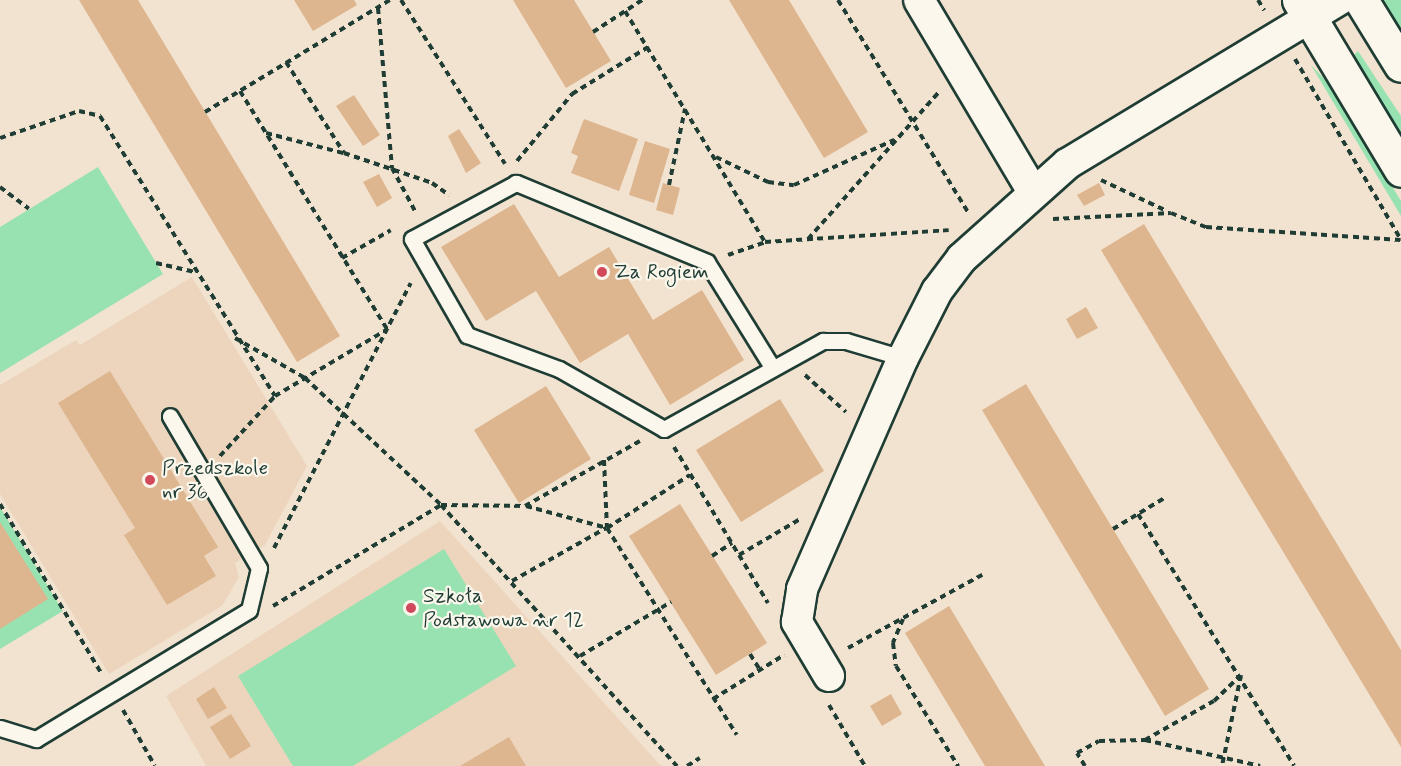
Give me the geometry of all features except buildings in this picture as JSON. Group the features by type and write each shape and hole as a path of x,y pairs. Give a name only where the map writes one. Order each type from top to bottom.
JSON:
{"street":[{"path":"919,0 1032,190"},
{"path":"819,660 797,622 797,607 841,495 903,358 937,291 981,236 1032,190 1067,164 1304,9 1339,0"},
{"path":"1361,0 1401,65"},
{"path":"1304,9 1401,170"}],"lane":[{"path":"772,367 707,262 516,183 466,207 411,239 467,335 559,369 664,429 772,367 786,358 823,340 846,341 903,358"},
{"path":"0,728 36,739 249,610 260,568 170,416"}],"path":[{"path":"206,112 390,0"},
{"path":"401,0 509,171 572,94 648,47"},
{"path":"593,32 642,0"},
{"path":"838,0 981,236"},
{"path":"1258,0 1264,9"},
{"path":"378,8 392,168 426,230"},
{"path":"625,11 716,157 765,242"},
{"path":"1293,57 1401,240"},
{"path":"286,62 344,153"},
{"path":"808,239 912,120 961,68"},
{"path":"240,91 387,330"},
{"path":"669,185 685,108"},
{"path":"0,138 79,111 100,116 235,338 275,396"},
{"path":"266,133 392,168 432,183 466,207"},
{"path":"716,157 768,182 794,185 896,139"},
{"path":"1067,164 1206,227 1401,240"},
{"path":"0,187 29,209"},
{"path":"1047,220 1171,213"},
{"path":"408,220 417,215"},
{"path":"342,258 398,225"},
{"path":"707,262 765,242 950,230 981,236"},
{"path":"270,555 422,260"},
{"path":"156,263 195,272"},
{"path":"205,472 275,396 387,330"},
{"path":"235,338 305,378 345,412 441,505 580,656 677,766"},
{"path":"786,358 869,433"},
{"path":"525,506 604,460 664,429"},
{"path":"604,460 607,528 656,610 737,735"},
{"path":"681,461 739,555 841,495"},
{"path":"512,581 607,528 690,475"},
{"path":"1113,530 1166,497"},
{"path":"0,504 155,766"},
{"path":"249,610 270,608 441,505 525,506 607,528"},
{"path":"1138,514 1241,675 1294,766"},
{"path":"712,556 732,543"},
{"path":"713,699 760,670 819,660 982,576"},
{"path":"580,656 671,602"},
{"path":"903,618 893,643 897,666 958,766"},
{"path":"750,654 760,670"},
{"path":"1145,740 1214,701 1241,675"},
{"path":"1222,766 1241,675"},
{"path":"1085,766 1077,753 1099,741 1145,740 1224,754 1260,766"},
{"path":"687,766 700,758"}],"shaded area":[{"name":"Przedszkole nr 36","path":"192,277 307,466 265,545 235,563 239,577 222,606 109,674 0,494 0,385 76,340 80,345"},
{"name":"Szkoła Podstawowa nr 12","path":"440,521 661,766 206,766 166,696"}],"green space":[{"path":"1380,0 1401,0 1401,34"},
{"path":"1358,51 1401,116 1401,138 1352,57"},
{"path":"1311,65 1331,86 1401,201 1401,216"},
{"path":"98,167 163,274 0,373 0,227"},
{"path":"0,507 63,611 0,649"},
{"path":"444,549 516,666 353,766 293,766 238,676"}],"place":[{"name":"Za Rogiem","path":"602,272"},
{"name":"Przedszkole nr 36","path":"150,480"},
{"name":"Szkoła Podstawowa nr 12","path":"411,608"}]}
